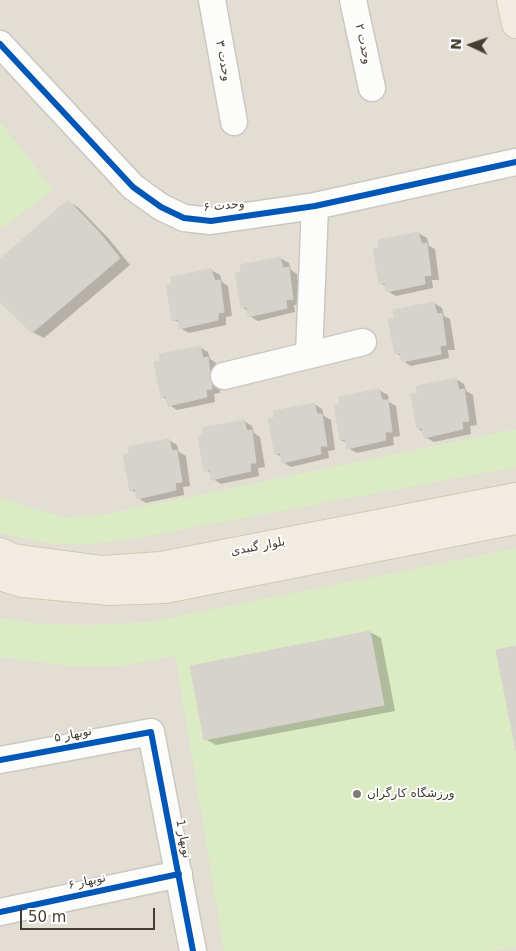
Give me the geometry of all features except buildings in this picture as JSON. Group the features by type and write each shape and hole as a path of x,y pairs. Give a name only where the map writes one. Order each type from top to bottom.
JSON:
{"main road":[{"path":"511,0 516,24"},
{"name":"بلوار گنبدی","path":"0,552 13,558 102,570 161,566 516,497"},
{"name":"بلوار گنبدی","path":"0,576 22,583 110,591 165,589 516,520"}],"street":[{"name":"وحدت ۳","path":"212,0 234,122"},
{"name":"وحدت ۲","path":"353,0 372,88"},
{"name":"وحدت ۶","path":"0,44 133,187 161,207 184,218 211,221 315,206 516,162"},
{"path":"309,355 315,206"},
{"path":"224,376 363,342"},
{"name":"نوبهار ۵","path":"0,760 151,732"},
{"name":"نوبهار 1","path":"151,732 193,951"},
{"name":"نوبهار ۶","path":"0,912 178,874"}],"shaded area":[{"path":"0,0 516,0 516,951 0,951"}],"green space":[{"path":"0,122 53,189 3,228 0,224"},
{"path":"516,429 516,467 126,540 82,545 48,543 0,533 0,498 66,518 107,514"},
{"name":"ورزشگاه کارگران","path":"516,548 516,947 492,951 224,951 175,656 121,666 68,666 0,657 0,618 43,624 89,625 149,622"}],"cycle path":[{"path":"0,44 133,187 161,207 184,218 211,221 315,206 516,162"},
{"path":"0,760 151,732 193,951"},
{"path":"0,912 179,874"}],"place":[{"name":"ورزشگاه کارگران","path":"357,794"}]}
